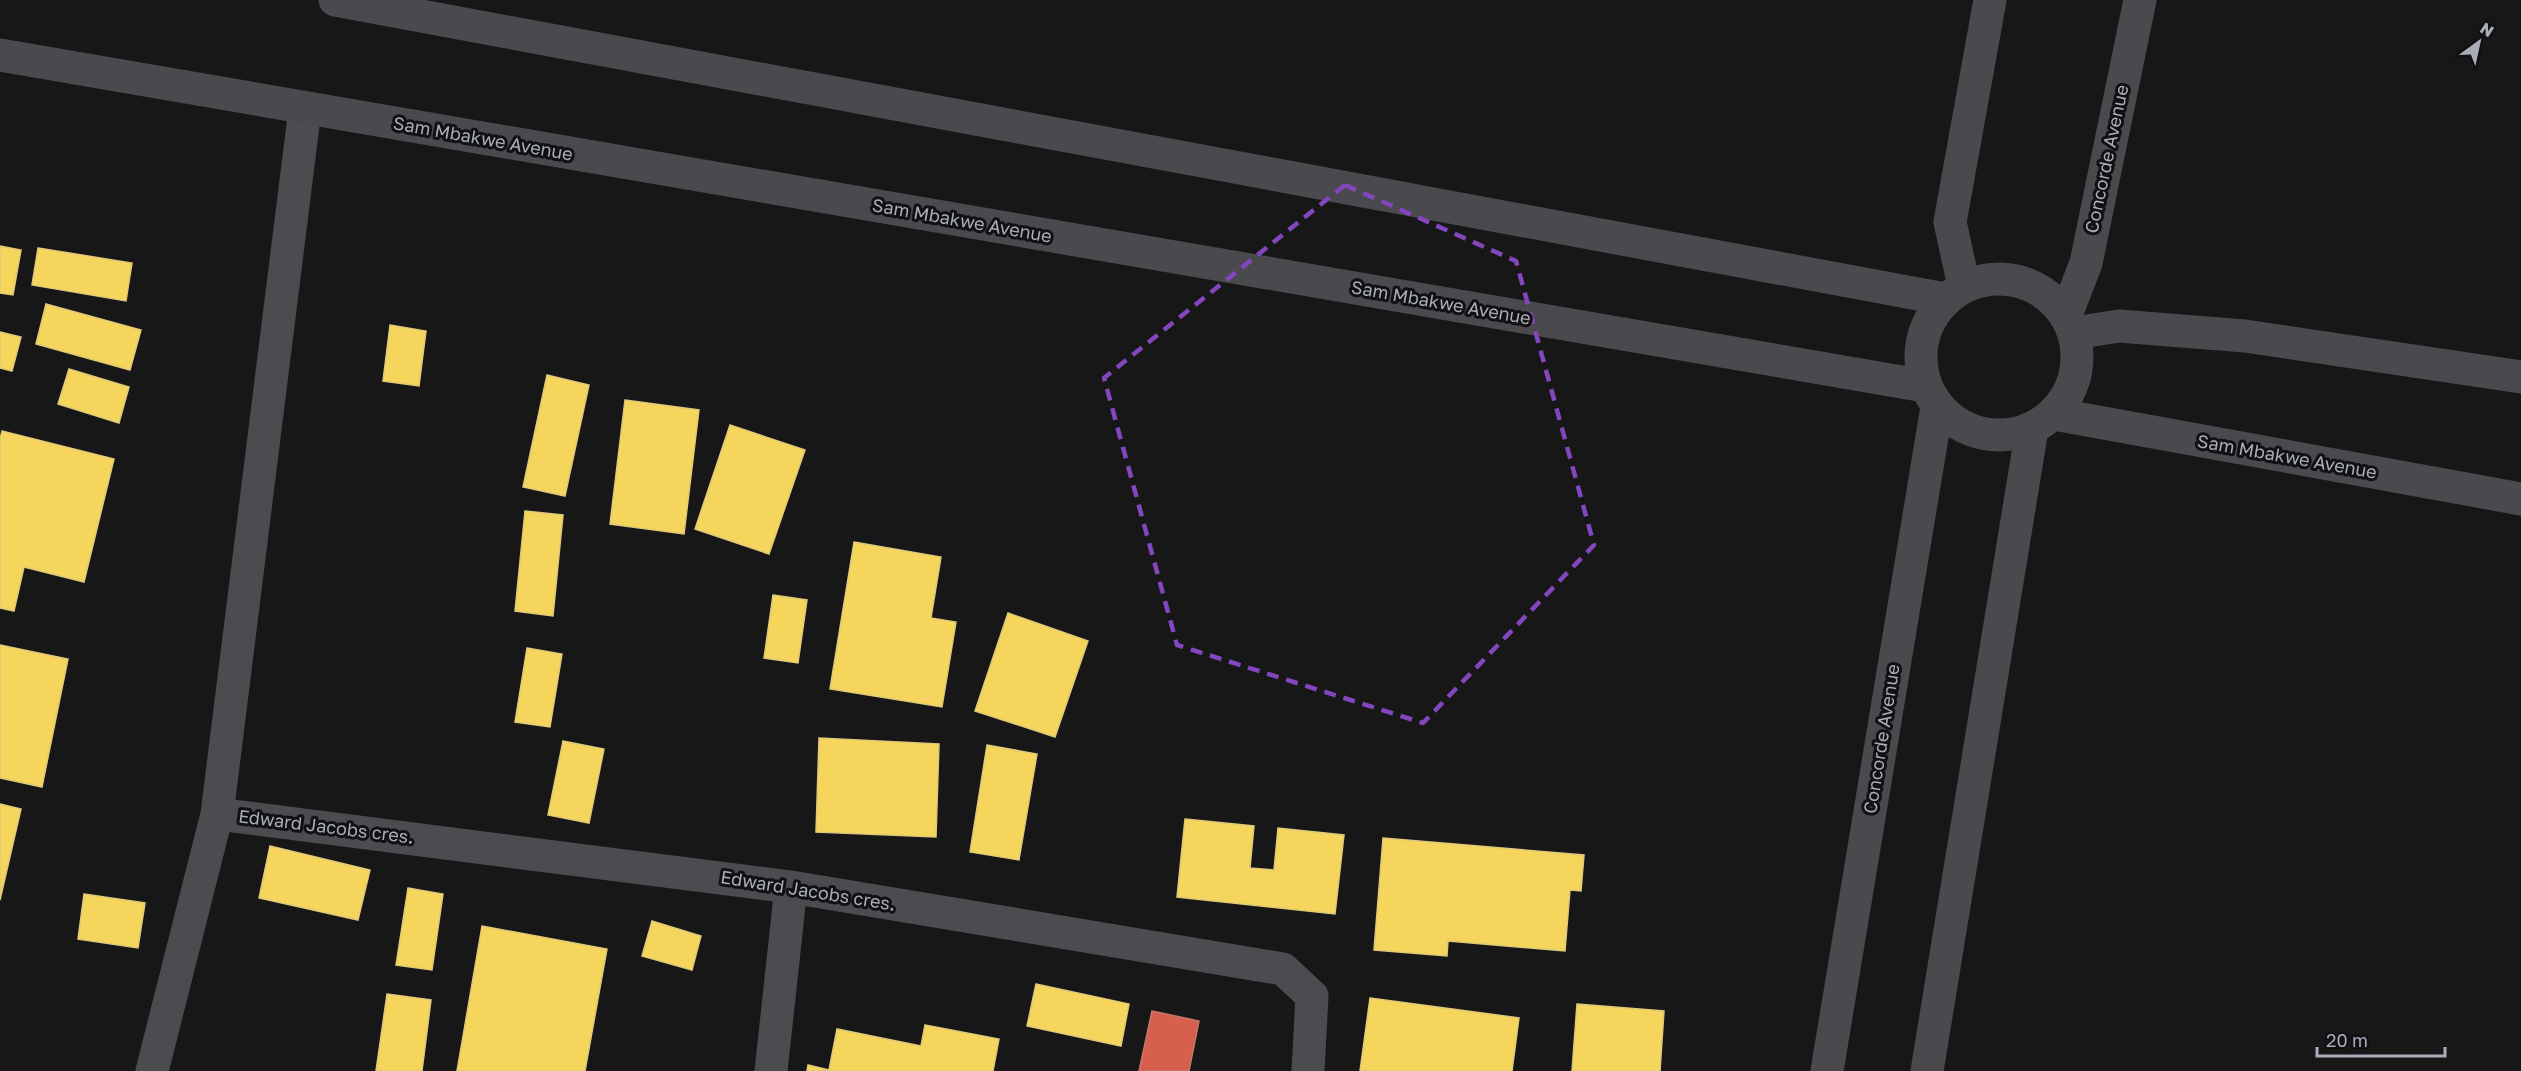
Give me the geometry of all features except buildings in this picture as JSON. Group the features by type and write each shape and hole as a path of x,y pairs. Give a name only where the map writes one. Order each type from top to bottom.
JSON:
{"main road":[{"path":"335,0 1954,292"},
{"path":"1954,292 1950,222 1990,0"},
{"name":"Concorde Avenue","path":"2070,324 2086,263 2140,0"},
{"name":"Sam Mbakwe Avenue","path":"0,55 1931,396"},
{"path":"1986,279 2009,279 2032,285 2050,298 2070,324 2078,362 2071,390 2043,422 2007,436 1980,434 1957,424 1931,396 1920,363 1921,339 1930,318 1954,292 1986,279"},
{"path":"2070,324 2245,336 2521,377"},
{"name":"Concorde Avenue","path":"1827,1071 1931,396"},
{"path":"1927,1071 2043,422"},
{"name":"Sam Mbakwe Avenue","path":"2043,422 2521,499"}],"street":[{"path":"152,1071 217,814 305,109"},
{"name":"Edward Jacobs cres.","path":"217,814 791,887 1283,969 1312,996 1308,1071"},
{"path":"771,1071 791,887"}],"highlighted area":[{"path":"1345,185 1516,261 1594,545 1423,723 1177,645 1104,378"}]}
